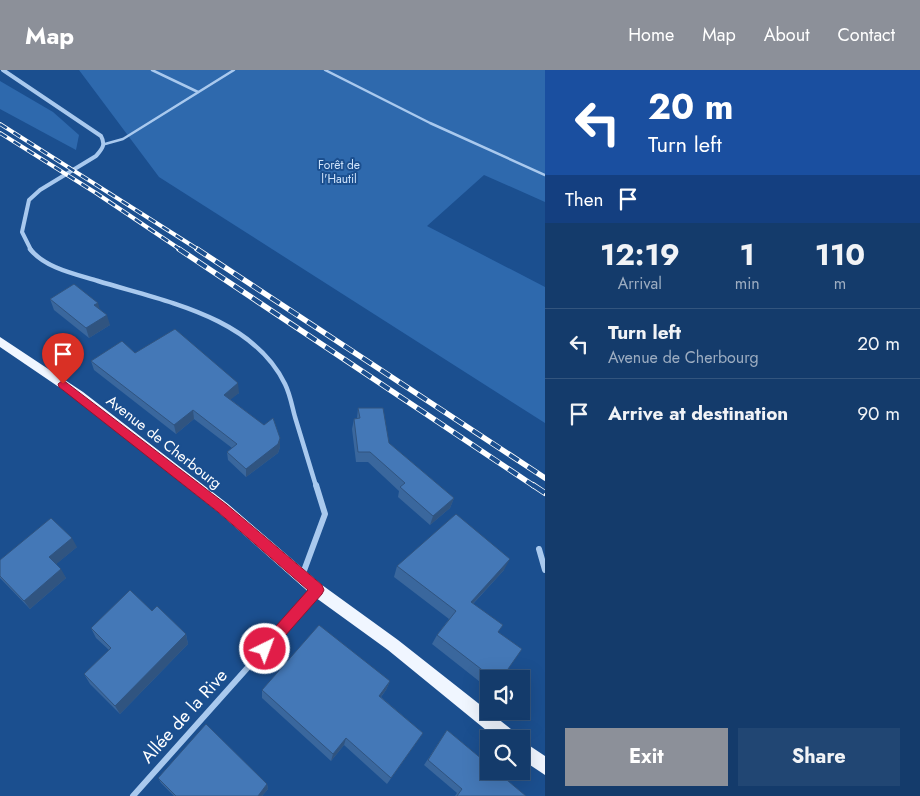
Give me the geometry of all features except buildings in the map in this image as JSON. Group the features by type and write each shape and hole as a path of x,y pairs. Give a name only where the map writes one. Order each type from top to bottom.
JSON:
{"main road":[{"name":"Avenue de Cherbourg","path":"0,341 79,395 223,508 317,590 393,645 499,730"},
{"path":"530,755 545,767"}],"street":[{"path":"3,70 101,136 105,144 100,152 40,190 29,200 23,222 24,239 35,255 62,270 191,310 221,323 250,342 276,368 286,386 325,514 302,576"},
{"path":"539,548 545,570"},
{"name":"Allée de la Rive","path":"133,796 317,590"}],"lane":[{"path":"152,70 198,92"},
{"path":"105,144 123,139 234,70"},
{"path":"326,70 430,123 545,174"}],"green space":[{"name":"Forêt de l'Hautil","path":"79,70 545,70 545,202 484,175 427,226 545,287 545,423 159,177"},
{"path":"0,81 53,112 79,135 76,150 0,109"}],"railway":[{"path":"0,124 199,250"},
{"path":"0,133 96,193 181,250"},
{"path":"179,249 534,486"},
{"path":"197,249 545,478"},
{"path":"533,485 545,493"}],"route":[{"path":"63,384 223,508 317,590 265,649"}]}
